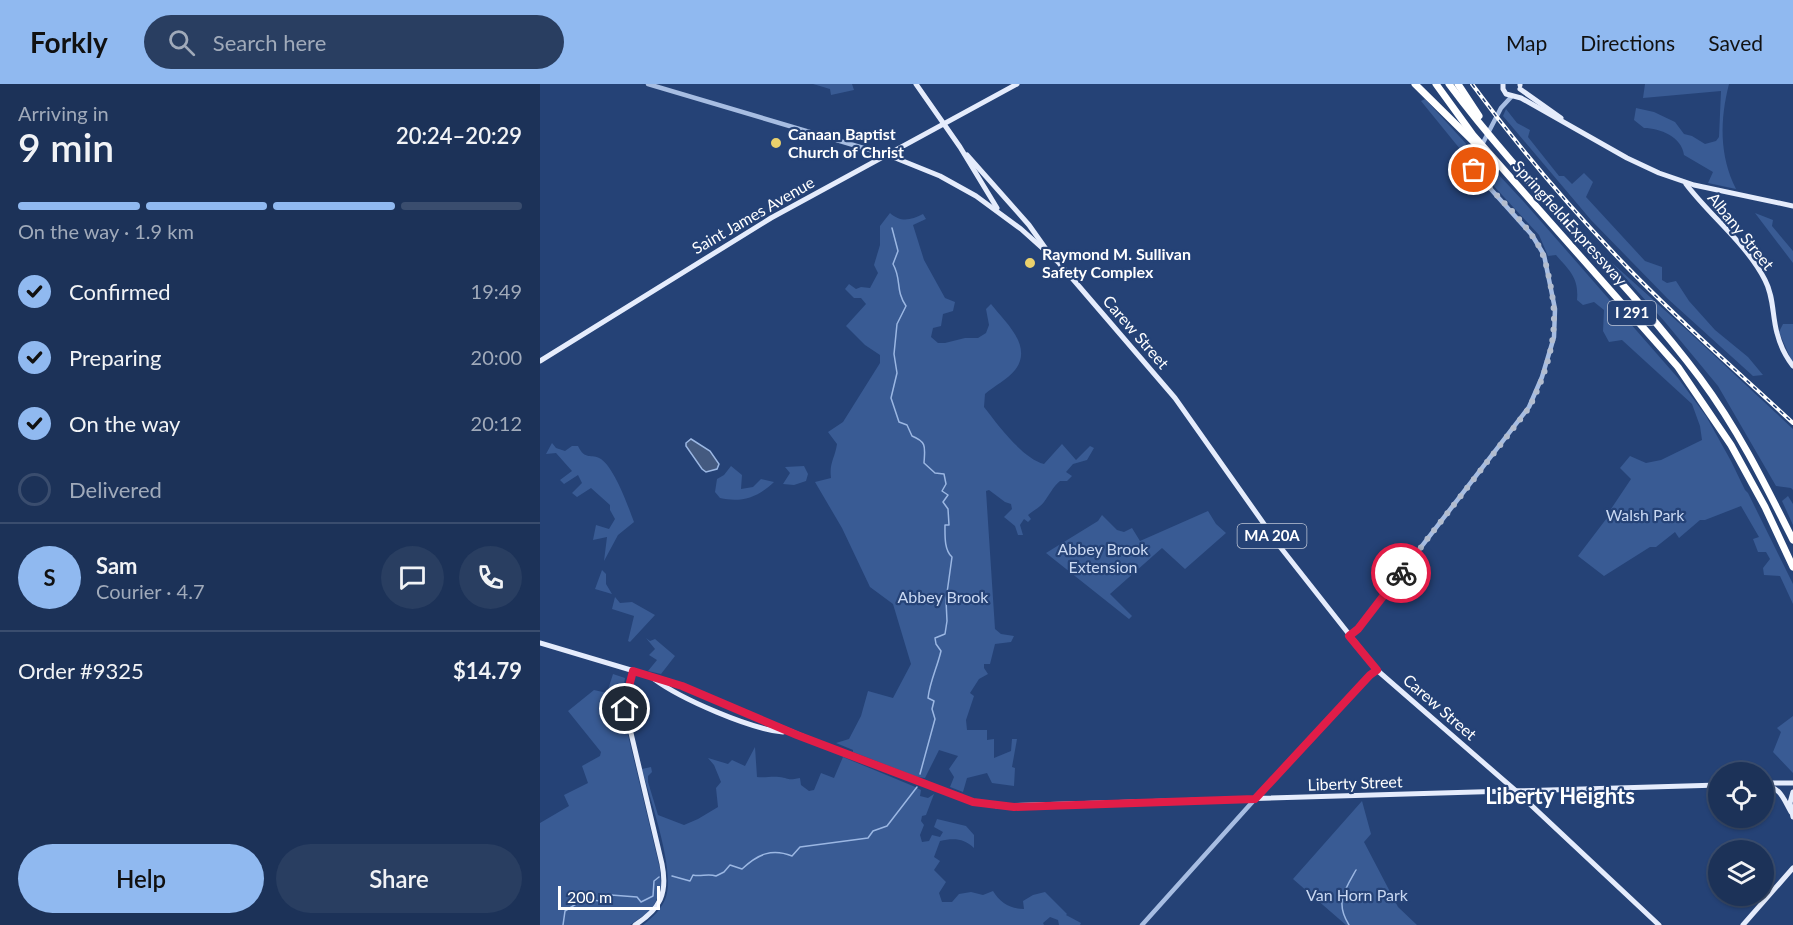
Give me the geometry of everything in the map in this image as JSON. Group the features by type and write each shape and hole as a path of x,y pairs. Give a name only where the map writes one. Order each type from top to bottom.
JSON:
{"highway":[{"path":"1415,84 1504,170"},
{"name":"Springfield Expressway","path":"1436,84 1473,135 1646,328 1690,382 1738,456 1793,567"},
{"name":"Springfield Expressway","path":"1449,84 1501,148 1647,312 1698,375 1745,447 1793,540"},
{"path":"1458,84 1501,148"}],"main road":[{"name":"MA 20A","path":"916,84 960,147 999,212"},
{"name":"Saint James Avenue","path":"540,360 751,231 1017,84"},
{"path":"1513,95 1520,85 1572,126"},
{"path":"1502,86 1506,94 1513,95 1642,165 1685,183 1793,206"},
{"name":"MA 20A","path":"960,147 997,189"},
{"name":"Carew Street","path":"888,155 940,176 979,198 1053,258"},
{"name":"Albany Street","path":"1685,183 1762,274 1772,300 1777,333 1793,366"},
{"name":"Carew Street","path":"997,189 1029,225 1053,258 1175,398 1262,523 1377,670 1516,791 1659,925"},
{"path":"979,198 997,189"},
{"path":"999,212 1007,212 1010,204"},
{"path":"540,643 653,678"},
{"path":"633,671 625,709 665,881 657,907 635,925"},
{"name":"Liberty Street","path":"653,678 666,681 790,732 973,802 988,805 1014,807 1708,785"},
{"name":"Liberty Street","path":"653,678 671,690 762,729 790,732"},
{"path":"1774,784 1793,783"},
{"path":"1774,788 1781,792 1792,814"},
{"path":"1792,814 1790,799 1793,792"},
{"path":"1743,925 1793,868"}],"street":[{"name":"Carew Street","path":"648,84 888,155"},
{"path":"1502,86 1502,108"},
{"path":"1349,636 1358,629 1489,457 1525,414 1535,395 1552,344 1555,309 1544,255 1532,235 1479,176 1472,164 1502,108 1513,95"},
{"path":"1142,925 1255,799 1377,670"}],"green space":[{"path":"813,84 852,84 854,90 831,95 830,89"},
{"path":"1645,84 1729,84 1724,110 1723,137 1726,163 1736,189 1708,183 1713,172 1684,155 1675,139 1663,132 1644,128 1634,120 1636,108 1654,112 1675,122 1684,134 1705,144 1716,141 1719,137 1721,91 1643,98"},
{"path":"1425,99 1471,149 1470,156 1460,149 1421,101"},
{"path":"1506,109 1517,123 1530,130 1528,137 1559,176 1564,176 1572,184 1584,173 1593,182 1586,197 1645,261 1662,267 1662,280 1667,283 1676,281 1689,301 1715,330 1748,357 1763,375 1753,376 1668,299 1591,220 1503,116"},
{"name":"Walsh Park","path":"1479,159 1484,159 1524,202 1678,378 1706,416 1748,493 1793,584 1793,604 1780,576 1764,575 1763,568 1770,559 1766,552 1758,552 1753,539 1759,537 1741,506 1700,520 1679,538 1675,532 1656,547 1650,547 1604,576 1578,556 1613,510 1611,509 1631,479 1620,468 1630,456 1646,463 1661,460 1702,440 1700,426 1692,404 1622,340 1609,342 1603,331 1604,310 1594,302 1583,305 1577,300 1577,286 1569,270 1556,255 1548,256 1539,235 1480,171 1477,164"},
{"path":"890,213 906,220 923,214 926,219 913,225 924,260 945,298 955,302 953,311 943,314 941,326 933,328 931,337 938,343 978,338 986,333 989,325 986,309 991,304 1015,334 1021,352 1020,361 1012,373 985,394 984,407 1003,431 1027,455 1044,464 1062,444 1076,460 1090,446 1094,448 1087,460 1073,464 1066,472 1072,476 1067,481 1060,481 1057,484 1042,504 1028,515 1031,519 1028,522 1024,519 1020,525 1023,535 1018,535 1015,526 1004,517 1012,509 1011,504 989,490 986,491 995,629 1001,634 1014,636 1011,642 995,644 990,664 984,664 988,674 979,679 970,693 974,696 966,720 967,730 987,730 987,740 994,739 994,758 1011,751 1012,739 1017,739 1012,767 1015,768 1014,786 992,783 987,773 967,778 963,792 950,787 954,777 949,769 958,756 939,750 925,778 853,752 836,743 849,739 861,716 868,691 893,698 911,664 893,604 870,587 842,528 815,482 831,478 831,464 837,444 828,432 843,422 880,363 880,355 865,345 846,326 866,304 861,298 854,298 845,289 849,284 856,289 870,288 878,273 874,265 880,245 880,226"},
{"path":"1755,213 1773,220 1772,226 1793,251 1793,263"},
{"path":"1611,262 1793,429 1793,490 1776,486 1718,386"},
{"path":"1783,324 1793,324 1793,364 1779,332"},
{"path":"552,443 556,448 565,451 572,446 578,446 583,454 601,459 620,488 634,522 618,535 604,561 607,537 593,540 596,525 609,529 615,519 610,505 591,488 577,497 572,493 582,483 578,475 564,484 560,480 572,471 556,453 546,454"},
{"path":"731,466 742,475 741,489 753,487 761,479 774,482 762,492 743,499 720,498 715,492 717,479 724,475"},
{"path":"804,466 808,474 806,481 794,485 783,484 790,473 785,467"},
{"path":"1788,496 1793,504 1793,525 1782,501"},
{"name":"Abbey Brook Extension","path":"1208,511 1216,524 1226,533 1185,569 1162,548 1110,594 1132,616 1129,619 1046,553 1098,521 1102,515 1117,530 1124,532 1132,528 1140,541"},
{"path":"602,570 606,574 606,584 612,594 595,589"},
{"path":"615,597 620,603 632,602 655,615 630,642 628,641 634,616 612,609"},
{"path":"646,638 650,641 655,639 675,656 661,674 648,671 657,660 649,655 655,649"},
{"path":"613,674 625,678 623,714 660,869 661,886 650,911 630,925 540,925 540,823 569,806 564,795 588,783 582,766 600,756 601,752 568,711 594,690 607,693"},
{"path":"1793,716 1793,773 1773,752 1781,732 1777,728"},
{"path":"755,747 757,777 800,778 801,785 809,791 814,790 821,773 834,778 843,757 921,790 920,796 928,798 934,794 926,815 922,816 921,821 924,825 920,835 922,842 929,841 932,835 940,837 943,832 934,827 937,819 966,826 974,835 974,848 958,840 940,841 934,857 940,861 934,870 946,882 939,893 942,902 952,902 959,894 971,892 983,895 993,891 1006,904 1024,909 1023,901 1045,892 1066,915 1081,923 1080,925 1059,925 1058,920 1050,917 1043,923 1044,925 643,925 662,905 668,885 660,834 642,769 651,767 652,772 648,776 648,782 658,815 684,825 718,807 716,788 721,782 714,765 708,758 728,764 732,760 745,766"},
{"name":"Van Horn Park","path":"1362,801 1371,834 1364,842 1398,907 1417,925 1346,925 1293,879"}],"shaded area":[{"path":"691,439 710,451 719,464 717,469 706,472 702,469 686,446"}],"waterway":[{"name":"Abbey Brook","path":"892,228 898,251 893,264 906,306 897,324 894,354 897,373 891,398 899,422 907,425 912,436 923,443 924,463 935,473 944,474 946,484 942,491 948,495 943,502 948,509 949,525 945,525 946,542 952,557 946,600 945,634 935,638 941,651 928,698 934,701 932,709 935,719 920,774"},
{"name":"Abbey Brook","path":"672,876 690,881 693,875 716,876 730,865 742,869 765,854 778,853 792,856 800,847 868,838 873,831 887,826 917,787"},
{"path":"1349,925 1342,910 1342,903 1345,891 1356,870"},
{"name":"Abbey Brook","path":"563,925 565,911 584,899 608,902 611,895 637,897 641,902 653,896 654,881 659,877"}],"railway":[{"path":"1472,84 1527,155 1606,244 1708,346 1793,423"}],"way so far":[{"path":"1401,573 1529,408 1542,377 1554,337 1554,300 1544,255 1526,228 1474,170"}],"place":[{"name":"Canaan Baptist Church of Christ","path":"776,143"},
{"name":"Raymond M. Sullivan Safety Complex","path":"1030,263"}],"district":[{"name":"Liberty Heights","path":"1560,796"}],"route":[{"path":"625,709 633,671 682,686 797,735 973,802 988,805 1014,807 1255,799 1377,670 1349,636 1356,632 1401,573"}]}
